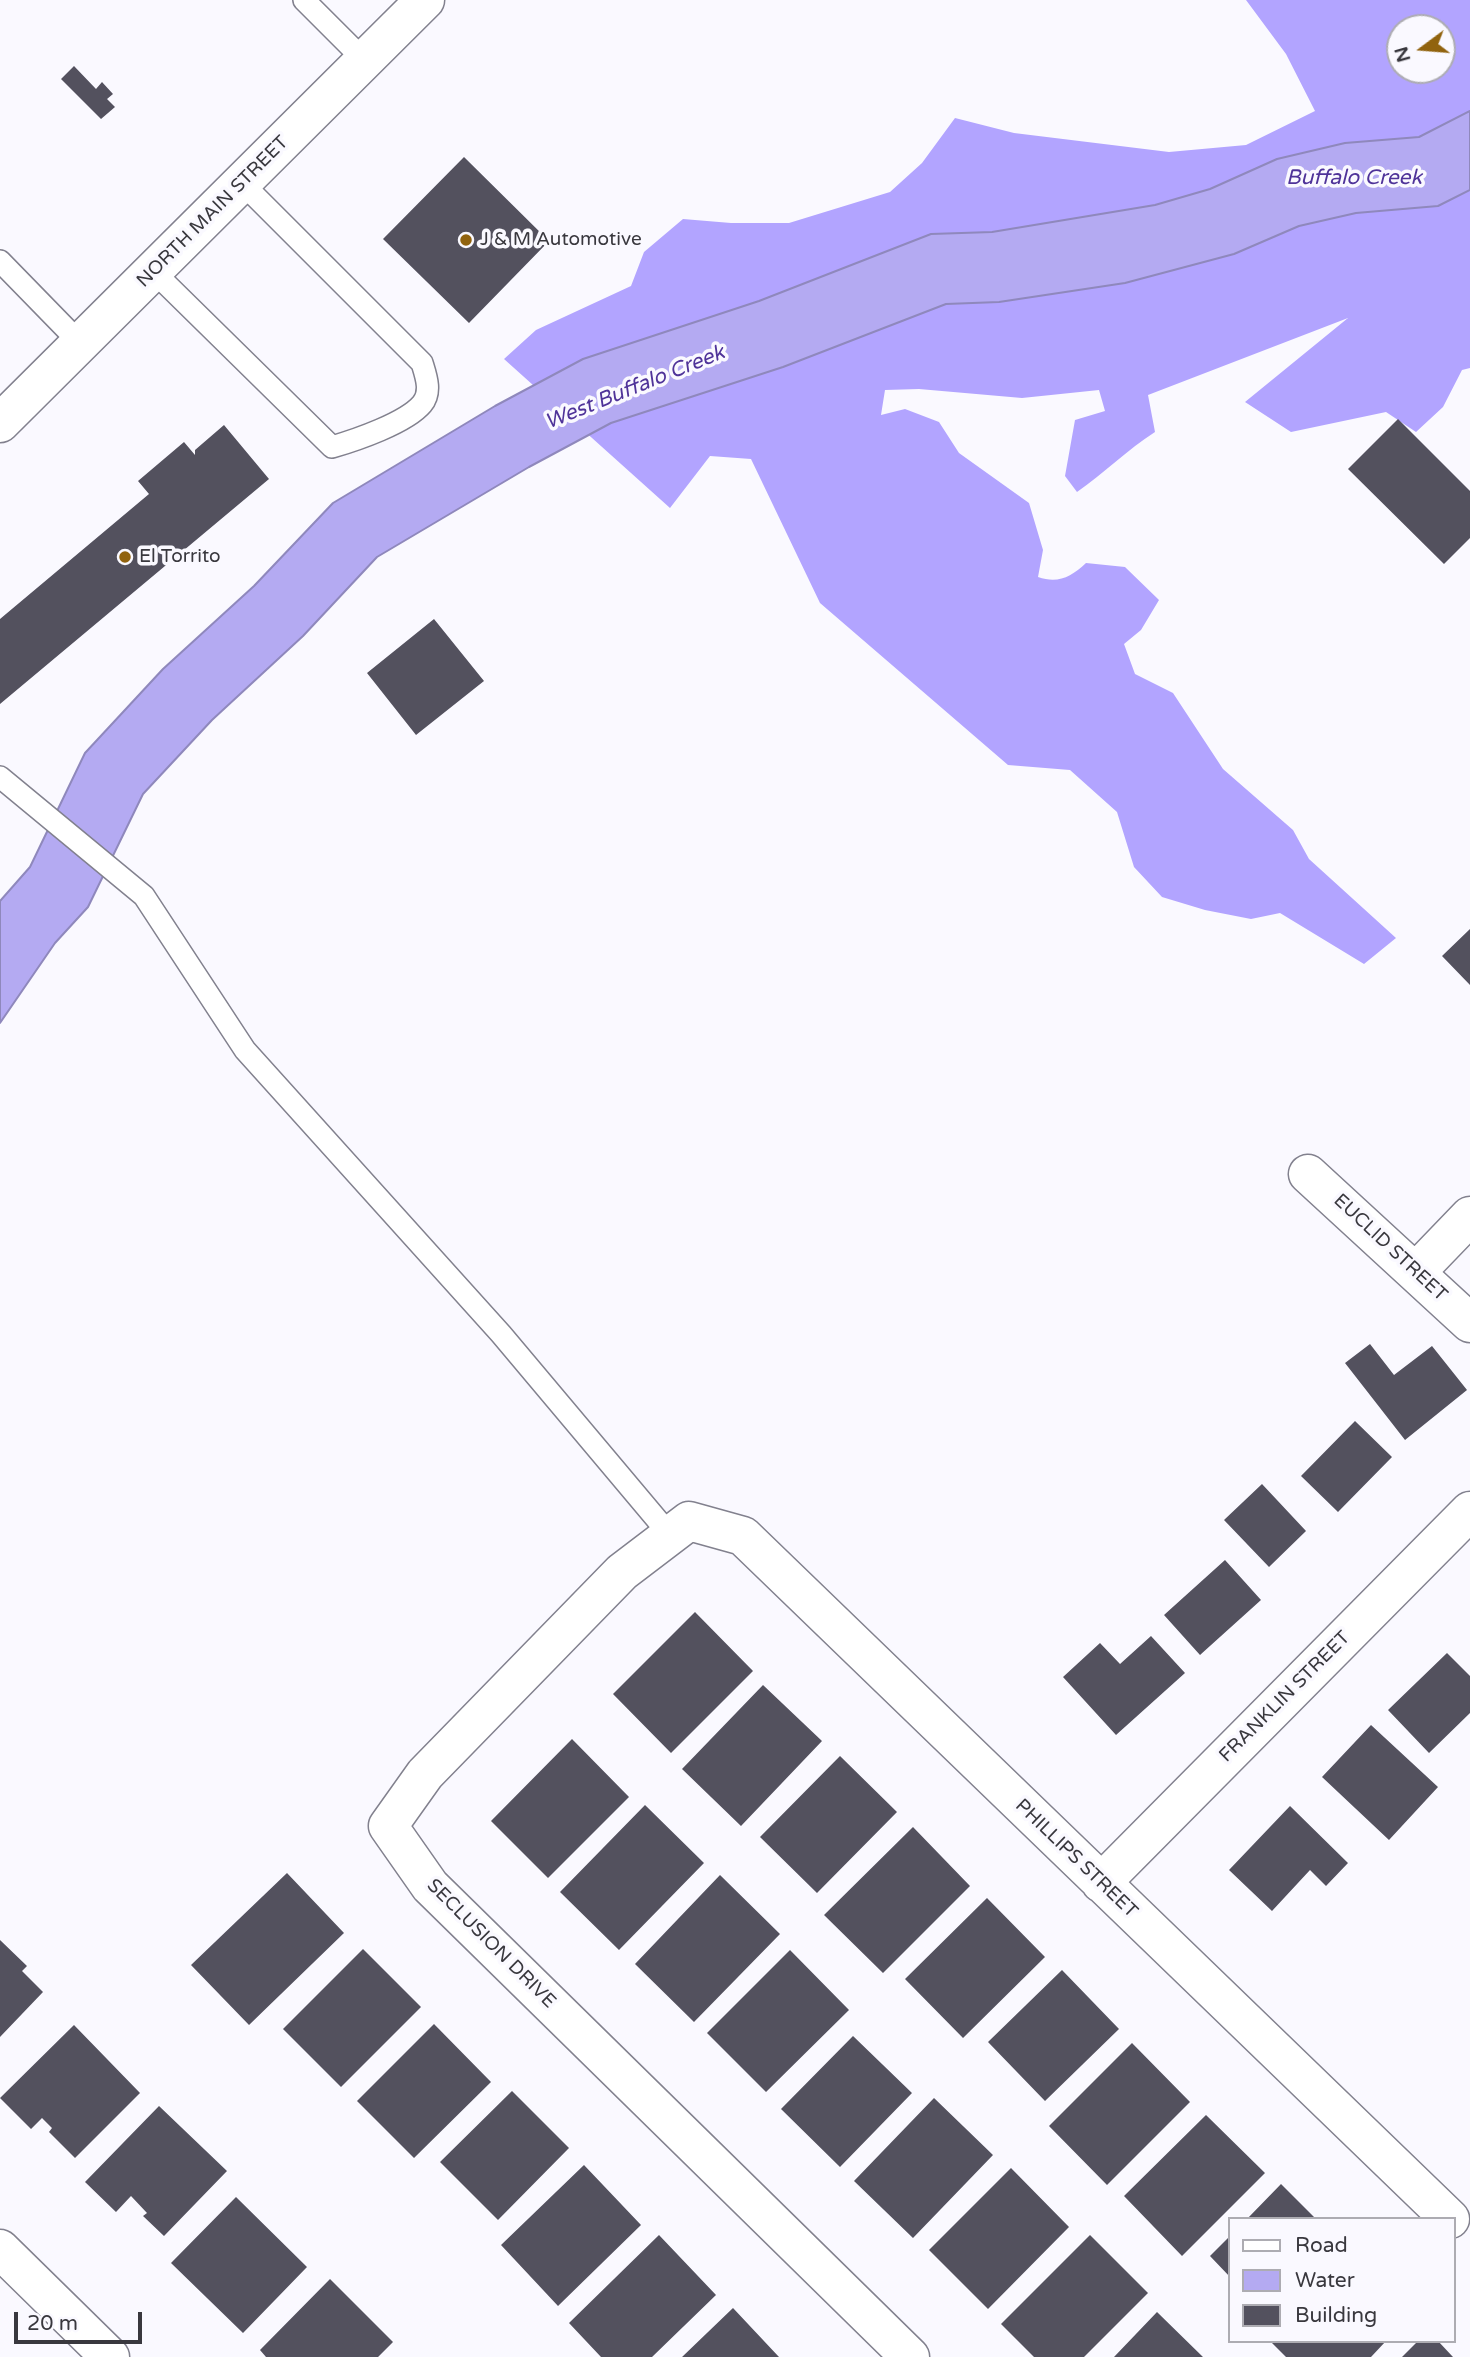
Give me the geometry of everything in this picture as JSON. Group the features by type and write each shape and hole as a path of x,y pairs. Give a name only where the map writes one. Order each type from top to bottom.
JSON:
{"street":[{"name":"NORTH MAIN STREET","path":"0,423 425,0"},
{"name":"EUCLID STREET","path":"1308,1174 1417,1271 1470,1323"},
{"path":"1417,1271 1470,1216"},
{"name":"FRANKLIN STREET","path":"1101,1884 1470,1511"},
{"name":"PHILLIPS STREET","path":"680,1528 743,1536 1448,2217"},
{"name":"SECLUSION DRIVE","path":"680,1528 622,1572 425,1774 388,1826 430,1886 910,2357"},
{"path":"1456,2225 1470,2238"},
{"path":"0,2249 110,2357"}],"lane":[{"path":"304,0 365,60"},
{"path":"153,271 332,447 377,432 422,404 429,385 422,363 243,183"},
{"path":"0,261 80,343"},
{"path":"0,777 144,896 245,1050 680,1528"}],"shaded area":[{"path":"1246,0 1470,0 1470,368 1462,370 1443,407 1416,432 1386,412 1291,432 1245,402 1348,318 1148,395 1155,432 1077,492 1065,476 1075,420 1105,411 1099,390 1022,398 919,389 885,390 881,415 905,409 939,422 959,453 1029,503 1043,550 1038,577 1052,580 1064,578 1086,563 1125,567 1159,600 1141,630 1124,644 1135,674 1173,693 1223,769 1293,830 1309,859 1396,938 1364,964 1280,913 1251,919 1205,910 1162,897 1134,867 1117,812 1070,770 1008,765 820,603 751,459 710,456 670,508 504,359 536,330 631,286 644,252 683,219 731,223 789,223 890,192 922,163 955,118 1014,133 1169,152 1246,145 1315,111 1286,54"}],"water":[{"name":"Buffalo Creek","path":"1470,111 1470,190 1438,206 1356,213 1299,226 1234,254 1125,283 999,302 946,304 783,367 611,423 529,467 377,557 303,636 212,720 143,794 88,907 55,943 0,1023 0,901 30,867 85,753 163,669 254,586 333,503 495,406 583,359 759,301 931,234 992,232 1155,205 1210,189 1277,159 1345,143 1419,137"}],"building":[{"path":"74,66 96,89 102,82 113,94 107,99 115,107 101,119 61,79"},
{"name":"J & M Automotive","path":"464,157 549,241 469,323 383,239"},
{"path":"1398,419 1470,491 1470,538 1444,564 1348,469"},
{"name":"El Torrito","path":"224,425 269,479 0,704 0,619 149,494 138,481 184,442 195,455 195,450"},
{"path":"434,619 484,681 416,735 367,673"},
{"path":"1470,929 1470,985 1442,956"},
{"path":"1370,1344 1394,1375 1432,1346 1467,1390 1405,1440 1345,1363"},
{"path":"1355,1421 1392,1457 1338,1512 1301,1476"},
{"path":"1262,1484 1306,1531 1269,1567 1224,1520"},
{"path":"1225,1560 1261,1600 1200,1655 1164,1615"},
{"path":"695,1612 753,1671 671,1753 613,1694"},
{"path":"1151,1636 1185,1673 1116,1735 1063,1677 1100,1643 1120,1664"},
{"path":"1447,1653 1470,1676 1470,1713 1429,1753 1388,1710"},
{"path":"763,1685 822,1741 741,1826 682,1769"},
{"path":"1371,1725 1438,1787 1389,1840 1322,1777"},
{"path":"572,1739 629,1797 548,1878 491,1821"},
{"path":"840,1756 897,1812 817,1893 760,1837"},
{"path":"645,1805 704,1863 619,1950 560,1892"},
{"path":"1290,1806 1348,1863 1326,1886 1310,1870 1272,1911 1229,1870"},
{"path":"913,1827 970,1886 883,1973 824,1915"},
{"path":"287,1873 344,1933 249,2025 191,1965"},
{"path":"720,1875 780,1934 694,2022 635,1964"},
{"path":"987,1898 1045,1957 963,2038 905,1979"},
{"path":"0,1940 27,1966 22,1971 43,1992 0,2037"},
{"path":"363,1949 421,2007 341,2087 283,2029"},
{"path":"790,1950 849,2010 766,2092 707,2033"},
{"path":"1062,1970 1119,2029 1045,2101 988,2042"},
{"path":"434,2024 491,2082 414,2158 357,2101"},
{"path":"74,2025 140,2093 75,2158 49,2132 52,2128 42,2118 31,2129 0,2098"},
{"path":"853,2036 912,2093 840,2167 781,2109"},
{"path":"1132,2043 1190,2102 1107,2185 1049,2126"},
{"path":"512,2091 569,2148 498,2220 440,2162"},
{"path":"934,2098 993,2155 913,2238 854,2181"},
{"path":"159,2106 227,2171 164,2236 143,2216 147,2213 131,2196 116,2212 85,2182"},
{"path":"1206,2115 1265,2173 1182,2256 1124,2196"},
{"path":"584,2165 641,2225 558,2306 501,2245"},
{"path":"1011,2168 1069,2227 988,2309 929,2250"},
{"path":"1281,2184 1314,2217 1249,2217"},
{"path":"236,2197 307,2267 243,2333 171,2263"},
{"path":"659,2235 716,2295 652,2357 601,2357 569,2323"},
{"path":"1090,2235 1148,2293 1084,2357 1034,2357 1001,2324"},
{"path":"1228,2238 1228,2275 1210,2256"},
{"path":"330,2279 393,2342 378,2357 266,2357 260,2350"},
{"path":"733,2308 779,2357 682,2357"},
{"path":"1157,2312 1203,2357 1114,2357"},
{"path":"1272,2343 1384,2343 1371,2357 1286,2357"},
{"path":"1416,2343 1440,2343 1453,2357 1402,2357"}],"place":[{"name":"J & M Automotive","path":"466,240"},
{"name":"El Torrito","path":"125,557"}],"water label":[{"name":"West Buffalo Creek","path":"635,388"}]}
